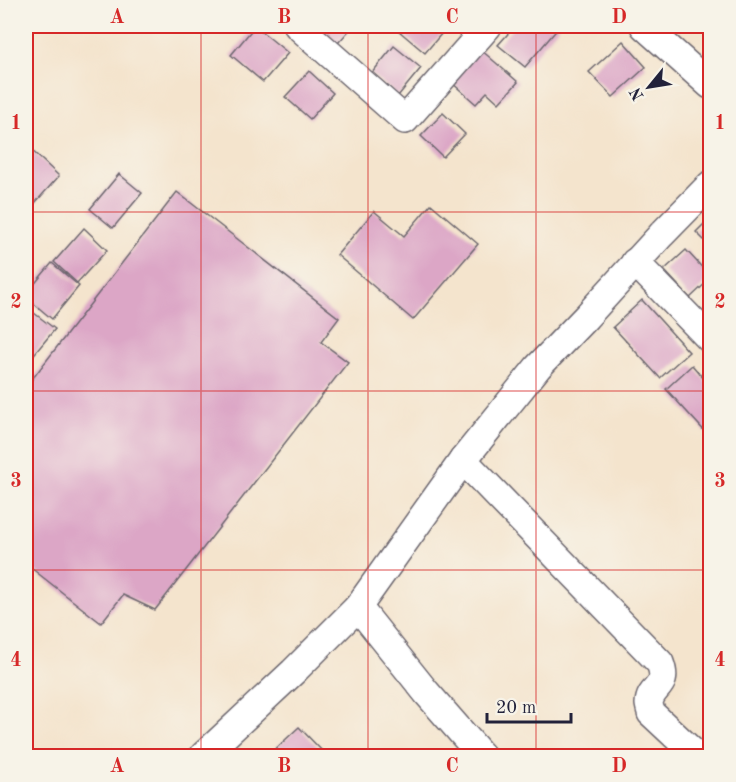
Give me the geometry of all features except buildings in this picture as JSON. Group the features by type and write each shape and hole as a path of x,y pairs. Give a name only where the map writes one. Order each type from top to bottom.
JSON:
{"street":[{"path":"298,26 405,120 488,26"},
{"path":"644,26 711,85"},
{"path":"203,756 293,672 358,607 463,460 538,367 635,262 711,185"},
{"path":"635,262 711,339"},
{"path":"463,460 660,663 663,681 651,696 649,704 651,713 697,756"},
{"path":"358,607 426,692 482,756"}]}
